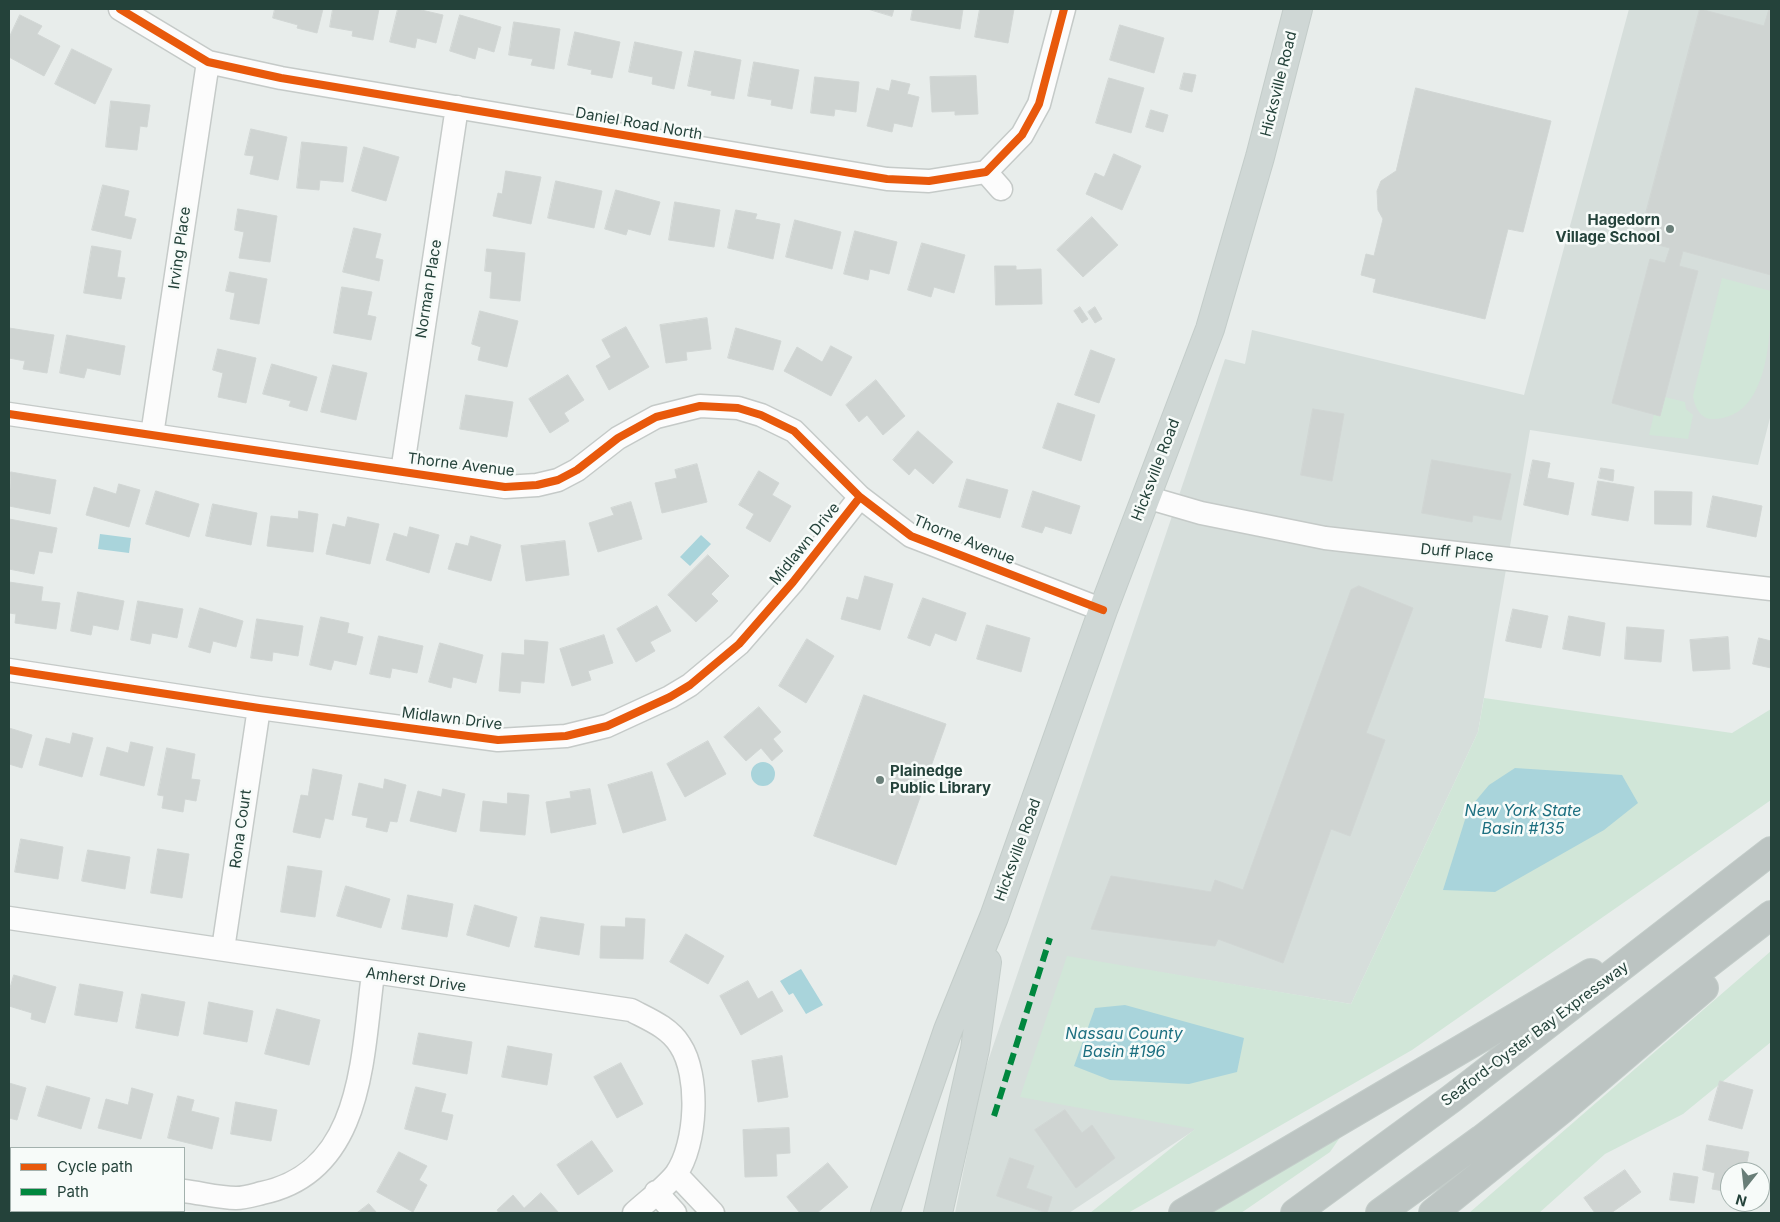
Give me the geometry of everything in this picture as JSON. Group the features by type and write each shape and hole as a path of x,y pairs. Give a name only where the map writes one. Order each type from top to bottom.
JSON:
{"highway":[{"name":"Seaford-Oyster Bay Expressway","path":"1295,1213 1451,1099 1771,851"},
{"path":"1183,1213 1693,913"},
{"path":"1380,1213 1490,1133 1771,915"},
{"path":"1432,1213 1644,1041 1771,927"}],"main road":[{"name":"Hicksville Road","path":"885,1213 948,1030 992,924 1103,610 1210,329 1260,157 1293,10"},
{"name":"Hicksville Road","path":"938,1213 975,1049 992,924"}],"street":[{"name":"Daniel Road North","path":"120,9 208,62 281,78 887,179 929,182 986,172"},
{"path":"1001,189 986,172 1022,136 1039,104 1064,9"},
{"name":"Irving Place","path":"152,435 208,62"},
{"name":"Norman Place","path":"402,472 457,107"},
{"name":"Thorne Avenue","path":"9,414 505,487 537,485 558,480 577,470 618,438 656,417 700,406 738,408 761,415 794,431 860,497 911,536 1103,610"},
{"name":"Midlawn Drive","path":"9,670 259,708 498,740 566,736 606,726 684,689 739,644 793,582 860,497"},
{"name":"Duff Place","path":"1143,505 1200,513 1325,538 1771,589"},
{"name":"Rona Court","path":"223,949 259,708"},
{"name":"Amherst Drive","path":"9,918 223,949 373,974 630,1010 662,1026 680,1044 690,1066 693,1079 689,1144 676,1174"},
{"path":"185,1191 237,1198 277,1190 299,1180 329,1153 342,1132 355,1098 373,974"},
{"path":"634,1213 676,1174 713,1213"},
{"path":"656,1192 676,1213"}],"shaded area":[{"path":"1629,9 1771,9 1771,414 1758,465 1530,430 1478,732 1351,1004 1067,957 1196,1129 1069,1213 955,1213 982,1079 1225,359 1245,364 1252,330 1524,395"}],"green space":[{"path":"1722,278 1771,291 1770,328 1764,370 1757,389 1747,404 1733,415 1709,419 1699,412 1693,396"},
{"path":"1665,397 1685,402 1686,409 1693,415 1688,439 1649,435 1654,414 1660,416"},
{"path":"1484,698 1732,733 1771,709 1771,800 1412,1050 1128,1213 1090,1213 1195,1129 1020,1097 1067,956 1351,1004 1478,732"},
{"path":"1771,951 1771,1042 1683,1114 1605,1154 1539,1213 1469,1213"},
{"path":"1338,1132 1341,1136 1330,1152 1241,1213 1197,1213"}],"water":[{"path":"100,534 131,538 129,553 98,549"},
{"path":"701,535 711,544 690,566 680,557"},
{"path":"763,762 768,763 774,769 774,779 768,785 763,786 758,785 752,779 751,774 752,769 758,763"},
{"name":"New York State Basin #135","path":"1515,768 1622,775 1638,803 1604,830 1495,892 1443,890 1468,810 1489,785"},
{"path":"801,969 823,1005 806,1014 793,993 789,995 780,981"},
{"name":"Nassau County Basin #196","path":"1125,1005 1244,1038 1237,1072 1189,1084 1110,1080 1074,1066 1095,1008"}],"building":[{"path":"275,9 323,9 317,33 297,28 298,25 273,18"},
{"path":"333,9 379,9 373,40 352,36 353,31 330,27"},
{"path":"398,9 417,9 443,15 436,43 417,38 415,48 390,42"},
{"path":"868,9 894,9 892,16"},
{"path":"913,9 963,9 960,29 911,20"},
{"path":"980,9 1014,9 1008,43 975,37"},
{"path":"1700,9 1764,26 1769,9 1771,9 1771,275 1683,251 1679,266 1698,271 1660,416 1612,403 1650,259 1665,263 1670,248 1639,240"},
{"path":"20,15 42,26 37,34 60,46 44,76 9,57 9,38"},
{"path":"460,15 501,27 494,52 478,47 475,59 450,51"},
{"path":"514,22 560,29 554,69 531,65 533,59 509,55"},
{"path":"1120,25 1164,38 1154,73 1110,60"},
{"path":"575,32 620,42 612,78 591,74 592,70 568,65"},
{"path":"635,42 682,52 674,89 652,84 653,77 629,72"},
{"path":"72,49 112,69 95,104 55,84"},
{"path":"695,51 741,60 734,99 711,95 712,91 688,86"},
{"path":"754,62 799,70 792,109 771,105 772,100 748,96"},
{"path":"1184,73 1196,75 1192,92 1180,89"},
{"path":"976,76 978,114 955,115 955,111 932,112 930,77"},
{"path":"815,77 859,82 856,112 835,109 834,116 811,113"},
{"path":"1109,78 1144,88 1131,133 1096,123"},
{"path":"892,80 910,84 907,94 919,97 912,127 894,123 892,132 867,126 877,88 889,91"},
{"path":"1416,88 1551,121 1523,232 1508,229 1485,319 1373,292 1376,279 1361,275 1366,254 1374,256 1383,219 1378,210 1377,191 1381,181 1396,171"},
{"path":"111,101 150,105 147,127 140,126 137,150 106,147"},
{"path":"1151,110 1168,115 1163,132 1146,127"},
{"path":"251,129 287,137 278,180 250,174 254,156 245,155"},
{"path":"302,142 347,147 343,182 320,180 319,190 297,188"},
{"path":"364,147 399,157 386,201 352,191"},
{"path":"1114,154 1141,166 1122,210 1086,194 1095,173 1104,177"},
{"path":"506,171 541,177 531,224 493,216 498,193 502,194"},
{"path":"556,181 602,191 594,228 548,218"},
{"path":"103,185 129,191 124,216 136,219 131,239 92,230"},
{"path":"616,190 660,202 650,235 628,229 626,235 605,229"},
{"path":"675,202 720,210 714,247 669,240"},
{"path":"238,209 277,216 270,262 239,258 244,232 235,230"},
{"path":"736,210 757,214 755,219 780,224 773,259 728,248"},
{"path":"1092,217 1118,245 1083,277 1057,250"},
{"path":"795,220 841,232 832,269 786,257"},
{"path":"354,228 381,234 375,258 383,260 379,281 343,272"},
{"path":"855,231 897,242 889,274 870,269 868,280 844,274"},
{"path":"922,243 965,255 954,293 934,287 931,297 908,290"},
{"path":"92,246 121,251 117,277 125,278 121,299 84,293"},
{"path":"487,249 525,253 520,301 490,298 492,272 485,271"},
{"path":"995,266 1016,266 1016,270 1041,269 1042,304 996,305"},
{"path":"230,272 267,279 259,324 230,319 235,293 226,291"},
{"path":"342,287 372,292 367,315 376,317 371,340 334,333"},
{"path":"1080,307 1088,319 1082,323 1074,311"},
{"path":"1095,307 1102,319 1095,323 1088,312"},
{"path":"480,311 518,321 507,367 478,360 481,347 472,344"},
{"path":"707,318 711,349 686,352 687,360 666,363 660,325"},
{"path":"626,327 649,367 609,390 596,366 611,357 602,340"},
{"path":"9,328 54,335 47,373 23,369 25,361 9,358"},
{"path":"736,328 781,341 773,370 728,358"},
{"path":"67,335 125,346 120,375 87,368 84,378 60,373"},
{"path":"831,346 852,357 831,396 784,371 797,347 822,362"},
{"path":"218,349 256,358 246,403 218,397 223,373 213,370"},
{"path":"1091,350 1115,359 1099,403 1075,395"},
{"path":"272,364 317,377 307,411 289,406 291,401 263,394"},
{"path":"333,365 367,373 356,420 321,412"},
{"path":"568,375 584,400 564,413 569,421 550,433 529,399"},
{"path":"876,380 905,416 883,435 867,415 859,422 846,405"},
{"path":"466,395 513,402 507,437 460,429"},
{"path":"1058,403 1095,415 1081,461 1043,448"},
{"path":"1313,409 1344,414 1332,481 1301,475"},
{"path":"918,431 953,462 933,484 915,468 909,475 893,460"},
{"path":"1432,460 1511,474 1501,520 1473,515 1472,522 1422,513"},
{"path":"1533,460 1550,463 1547,478 1574,483 1568,515 1524,505"},
{"path":"697,464 707,502 662,513 655,483 677,478 675,470"},
{"path":"1601,468 1614,470 1613,481 1599,478"},
{"path":"759,471 779,483 772,495 791,506 770,542 746,528 754,514 739,505"},
{"path":"11,472 56,480 50,514 9,506"},
{"path":"967,479 1008,490 1000,518 959,507"},
{"path":"1598,481 1634,487 1628,521 1592,515"},
{"path":"119,484 140,490 129,527 86,515 94,487 116,494"},
{"path":"156,491 199,504 189,537 146,524"},
{"path":"1033,491 1080,506 1071,534 1045,526 1042,533 1022,527"},
{"path":"1655,491 1692,492 1691,525 1655,524"},
{"path":"1713,496 1762,506 1756,537 1707,527"},
{"path":"631,502 642,539 598,552 589,523 614,515 611,508"},
{"path":"213,504 257,513 251,545 206,536"},
{"path":"299,511 318,514 313,552 267,546 271,516 298,519"},
{"path":"348,517 379,524 370,564 326,554 333,524 345,527"},
{"path":"9,519 57,528 52,553 39,551 34,574 9,569"},
{"path":"410,527 439,535 429,573 386,560 394,533 407,537"},
{"path":"471,536 501,545 491,581 448,569 456,543 468,546"},
{"path":"565,541 569,575 526,581 521,546"},
{"path":"708,555 729,576 711,594 718,601 696,622 668,595"},
{"path":"865,576 893,584 880,630 841,619 847,597 858,600"},
{"path":"9,582 43,587 41,601 60,603 56,629 15,623 16,614 9,613"},
{"path":"1359,586 1413,608 1366,733 1385,740 1350,836 1331,829 1283,963 1218,939 1215,946 1091,929 1111,876 1211,892 1215,880 1243,890 1351,590"},
{"path":"78,592 124,601 118,630 93,625 91,635 71,631"},
{"path":"923,598 966,613 956,641 935,633 930,646 908,638"},
{"path":"138,601 183,609 177,638 152,633 150,644 131,640"},
{"path":"657,606 671,631 650,642 655,651 636,662 617,629"},
{"path":"200,608 243,621 236,647 213,641 210,653 189,647"},
{"path":"1513,609 1548,616 1541,648 1506,641"},
{"path":"1569,616 1605,623 1600,656 1563,649"},
{"path":"321,617 349,623 347,633 363,637 356,665 334,660 331,670 310,665"},
{"path":"257,619 303,626 298,656 273,652 272,661 251,658"},
{"path":"987,625 1030,638 1021,672 977,659"},
{"path":"1627,627 1664,630 1661,662 1625,659"},
{"path":"604,635 613,663 588,671 591,680 572,686 560,649"},
{"path":"379,636 423,646 417,673 392,668 390,678 370,674"},
{"path":"1728,637 1730,669 1693,671 1690,640"},
{"path":"1759,638 1771,641 1771,668 1753,664"},
{"path":"807,639 834,656 806,703 779,686"},
{"path":"525,640 548,642 544,683 521,681 520,693 499,691 502,653 524,655"},
{"path":"440,643 483,655 476,683 453,677 451,688 429,682"},
{"name":"Plainedge Public Library","path":"864,695 946,724 896,865 814,836"},
{"path":"759,707 781,732 773,739 783,751 772,761 761,748 746,761 724,737"},
{"path":"9,728 32,735 22,768 9,764"},
{"path":"73,733 93,738 82,777 39,765 46,738 70,744"},
{"path":"708,741 726,774 685,797 667,764"},
{"path":"131,742 153,747 144,786 100,775 107,747 128,753"},
{"path":"167,748 195,754 191,779 200,780 196,801 185,799 183,812 162,808 164,796 158,795"},
{"path":"313,769 342,775 333,820 325,818 320,838 293,832 301,795 308,796"},
{"path":"652,772 666,820 623,833 608,785"},
{"path":"385,779 406,785 397,822 390,821 387,832 366,827 368,818 352,815 359,783 383,789"},
{"path":"443,789 465,794 456,832 410,821 418,791 441,797"},
{"path":"590,789 596,824 551,833 546,802 571,798 570,792"},
{"path":"508,793 529,795 525,835 480,831 483,801 507,804"},
{"path":"21,839 63,847 58,879 15,872"},
{"path":"158,849 189,854 182,898 151,893"},
{"path":"88,850 130,857 125,889 82,881"},
{"path":"288,866 322,871 315,917 281,912"},
{"path":"346,886 390,899 381,928 337,916"},
{"path":"408,895 453,904 447,937 402,929"},
{"path":"475,905 517,917 509,947 467,935"},
{"path":"541,917 584,924 579,955 535,947"},
{"path":"626,918 645,919 643,959 600,958 601,926 625,927"},
{"path":"686,934 724,956 708,984 670,962"},
{"path":"14,975 56,987 45,1023 31,1019 32,1013 9,1006 9,992"},
{"path":"748,981 758,999 772,991 783,1011 741,1035 720,996"},
{"path":"80,984 123,992 117,1022 75,1015"},
{"path":"142,994 185,1002 178,1036 136,1028"},
{"path":"209,1002 253,1011 247,1042 204,1034"},
{"path":"277,1009 320,1020 309,1065 265,1054"},
{"path":"419,1033 472,1042 467,1074 413,1064"},
{"path":"508,1046 552,1054 547,1085 502,1077"},
{"path":"782,1056 788,1097 758,1102 752,1061"},
{"path":"621,1063 643,1104 617,1118 594,1077"},
{"path":"1720,1081 1753,1090 1742,1129 1709,1120"},
{"path":"9,1083 26,1088 17,1120 9,1118"},
{"path":"47,1086 90,1098 81,1129 38,1116"},
{"path":"416,1087 446,1094 441,1112 453,1115 447,1140 405,1129"},
{"path":"132,1088 153,1094 141,1139 98,1128 106,1099 128,1105"},
{"path":"178,1096 194,1100 191,1111 219,1118 212,1149 168,1138"},
{"path":"236,1102 277,1110 271,1141 231,1134"},
{"path":"1065,1110 1082,1133 1092,1125 1115,1158 1076,1188 1035,1130"},
{"path":"789,1128 790,1153 776,1154 777,1176 745,1177 743,1130"},
{"path":"592,1141 613,1171 578,1195 557,1165"},
{"path":"1707,1145 1749,1152 1747,1162 1720,1162 1720,1190 1712,1189 1715,1173 1703,1170"},
{"path":"399,1152 427,1166 419,1180 427,1185 413,1212 377,1192"},
{"path":"1010,1158 1034,1166 1026,1188 1052,1197 1047,1213 997,1196"},
{"path":"828,1163 848,1187 817,1213 800,1213 787,1197"},
{"path":"1625,1170 1641,1192 1611,1213 1595,1213 1584,1198"},
{"path":"1674,1173 1698,1177 1694,1203 1670,1200"},
{"path":"541,1193 559,1213 499,1213 497,1210 513,1195 524,1208"},
{"path":"369,1204 377,1213 357,1213"}],"marked path":[{"path":"994,1116 1050,938"}],"cycle path":[{"path":"120,9 208,62 281,78 887,179 929,181 986,172 1022,135 1039,104 1064,9"},
{"path":"9,414 505,487 537,485 558,480 577,470 618,438 656,417 700,406 738,408 761,415 794,431 860,497 911,536 1103,610"},
{"path":"9,670 259,708 498,740 566,736 607,726 670,697 690,685 739,644 793,582 860,497"}],"place":[{"name":"Hagedorn Village School","path":"1670,229"},
{"name":"Plainedge Public Library","path":"880,780"}]}
